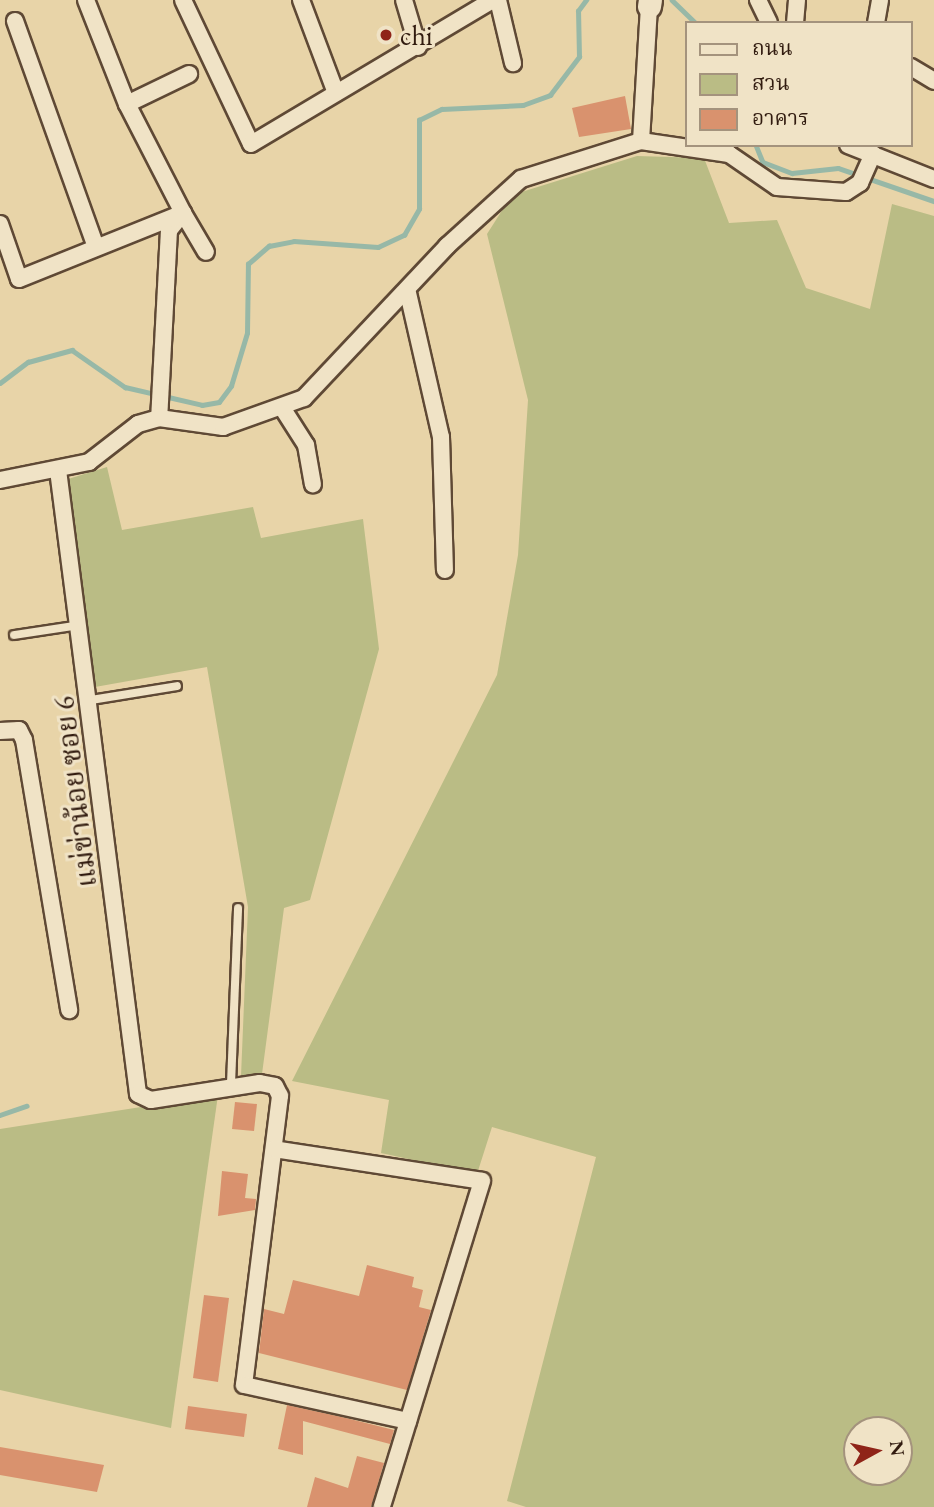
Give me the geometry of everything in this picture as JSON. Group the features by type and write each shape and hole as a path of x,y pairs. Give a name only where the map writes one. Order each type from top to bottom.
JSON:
{"street":[{"path":"183,0 251,144 496,0 513,63"},
{"path":"301,0 337,93"},
{"path":"404,0 418,47"},
{"path":"758,0 768,21"},
{"path":"795,21 797,0"},
{"path":"876,21 880,0"},
{"path":"86,1 127,104 206,252"},
{"path":"641,141 650,3"},
{"path":"15,21 95,245"},
{"path":"913,68 934,81"},
{"path":"127,104 189,74"},
{"path":"0,480 58,470 99,456 138,424 160,412 223,427 283,409 304,398 408,293 505,188 641,141 729,154 777,187 846,192 860,183 873,154"},
{"path":"854,147 934,179"},
{"path":"0,224 19,279 95,245 183,213"},
{"path":"160,412 169,230 183,213"},
{"path":"408,293 441,437 445,570"},
{"path":"283,409 306,444 313,484"},
{"name":"แม่ข่าน้อย ซอย 6","path":"58,470 91,700 133,1071 138,1094 151,1100 231,1084"},
{"path":"0,732 19,730 24,740 69,1010"},
{"path":"231,1084 275,1086 280,1096 244,1385 408,1421"},
{"path":"274,1149 482,1181 382,1507"}],"lane":[{"path":"14,635 80,625"},
{"path":"91,700 177,686"},
{"path":"231,1084 238,908"}],"green space":[{"path":"637,156 704,158 729,223 777,220 806,288 870,309 892,204 934,216 934,1507 526,1507 507,1501 596,1157 492,1127 477,1174 381,1153 389,1100 292,1081 497,675 518,555 528,400 487,234 512,195"},
{"path":"107,467 122,530 253,507 261,538 363,519 379,649 310,900 284,908 262,1074 241,1076 248,907 207,667 95,687 65,480"},
{"path":"218,1095 171,1428 0,1390 0,1129"}],"building":[{"path":"625,96 631,129 579,137 572,108"},
{"path":"235,1102 257,1104 254,1131 232,1129"},
{"path":"222,1171 248,1174 245,1198 256,1199 255,1210 218,1216"},
{"path":"367,1265 414,1277 412,1287 423,1290 419,1307 431,1310 407,1390 259,1353 264,1309 284,1314 293,1280 359,1296"},
{"path":"204,1295 229,1298 218,1382 193,1378"},
{"path":"287,1405 394,1430 390,1444 303,1421 303,1455 278,1449"},
{"path":"188,1406 247,1414 244,1437 185,1429"},
{"path":"0,1447 104,1465 97,1492 0,1475"},
{"path":"357,1456 384,1463 371,1507 307,1507 315,1477 348,1488"}],"waterway":[{"path":"164,396 202,405 219,402 231,386 247,333 248,264 269,246 294,241 378,247 404,235 419,209 419,120 442,109 523,105 550,95 579,57 578,11 586,0"},
{"path":"672,0 694,21"},
{"path":"757,147 763,162 792,173 838,168 934,201"},
{"path":"0,383 28,362 72,350 125,387 155,394"},
{"path":"0,1115 26,1106"}],"place":[{"name":"chi","path":"386,35"}]}
